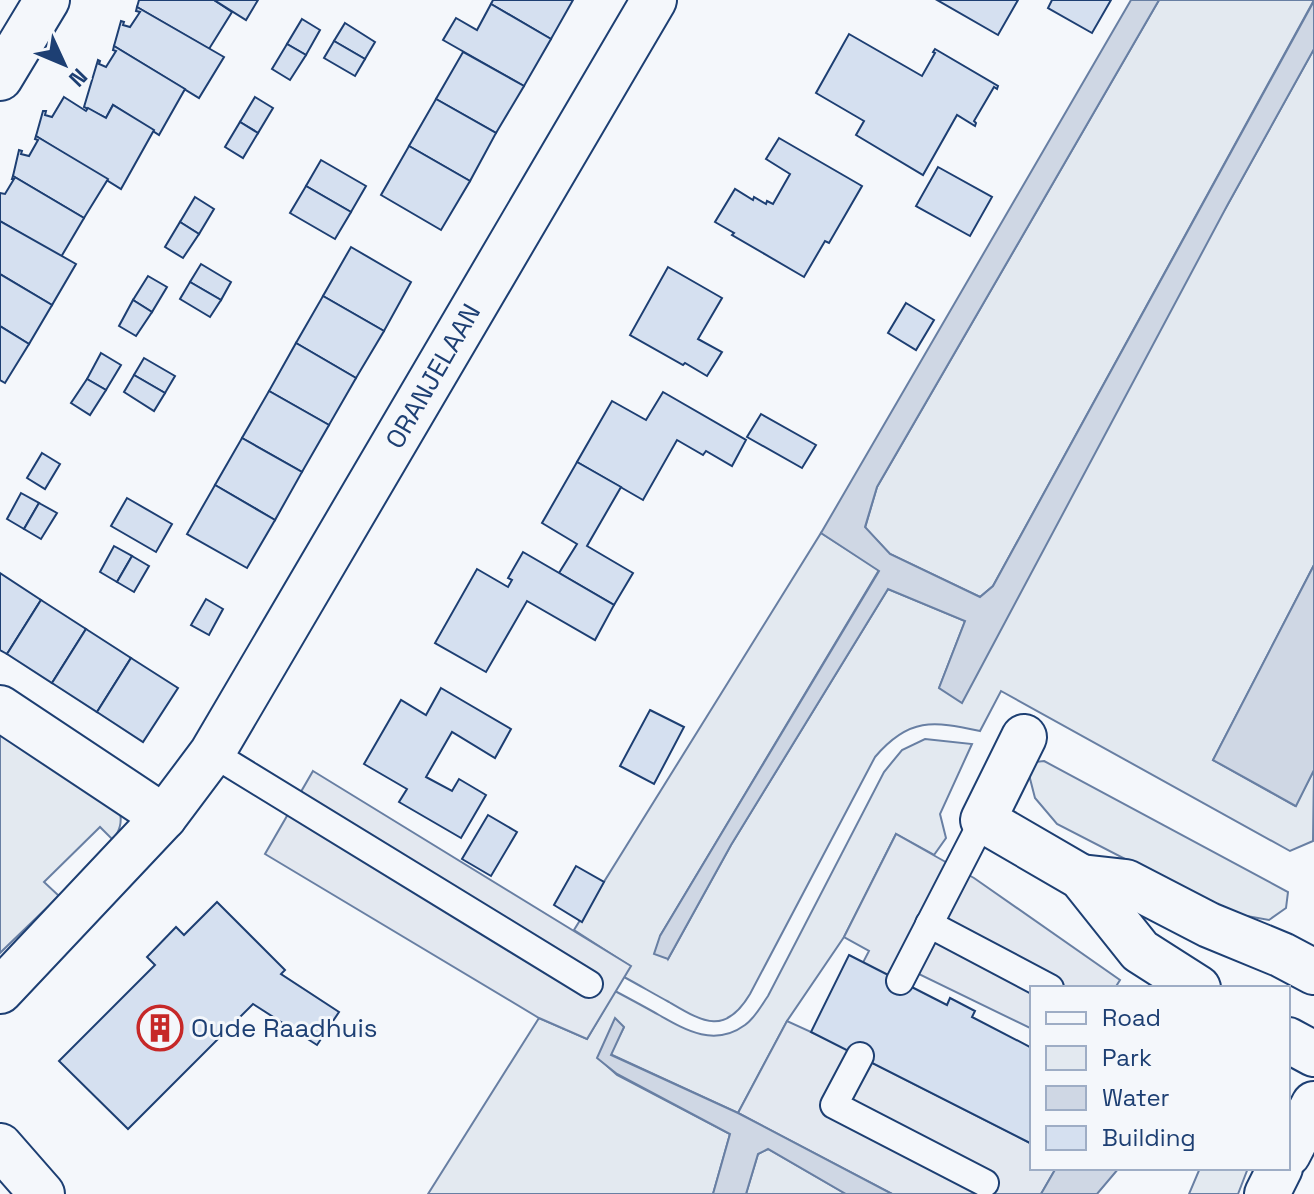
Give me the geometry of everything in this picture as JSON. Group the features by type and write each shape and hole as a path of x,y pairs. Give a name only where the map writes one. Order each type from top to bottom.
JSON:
{"street":[{"path":"0,78 47,0"},
{"name":"ORANJELAAN","path":"0,991 164,817 212,753 654,0"},
{"path":"0,708 164,817"},
{"path":"1024,737 983,820 1081,877 1140,951 1195,986"},
{"path":"1081,877 1126,882 1209,925 1282,955 1314,972"},
{"path":"1290,1041 1314,1054"},
{"path":"1290,1150 1314,1104"},
{"path":"0,1146 42,1194"},
{"path":"1267,1194 1279,1170"}],"lane":[{"path":"212,753 589,984"},
{"path":"900,981 983,820"},
{"path":"929,924 1046,986"},
{"path":"860,1056 834,1105 985,1183"}],"green space":[{"path":"1159,0 1314,0 993,586 980,597 890,554 865,528 877,487"},
{"path":"1314,49 1314,565 1213,760 1295,806 1314,770 1313,841 1290,851 1001,691 980,731 949,725 923,725 899,735 875,757 750,994 732,1016 713,1021 703,1019 624,977 630,966 574,930 821,533 879,570 660,936 668,959 731,845 888,589 965,621 939,688 1228,204"},
{"path":"0,735 88,788 120,811 121,819 113,840 100,827 44,882 59,896 0,953"},
{"path":"925,739 972,744 940,814 946,838 934,855 896,834 844,937 787,1021 738,1113 610,1054 624,1027 598,1058 617,1075 730,1134 713,1194 428,1194 539,1018 587,1039 615,991 701,1034 723,1035 749,1022 768,996 884,772 902,750"},
{"path":"1044,761 1288,892 1286,908 1269,920 1230,913 1057,824 1035,798 1026,763"},
{"path":"768,1149 846,1194 746,1194 758,1154"},
{"path":"1199,1170 1247,1170 1238,1194 1189,1194"}],"shaded area":[{"path":"313,771 631,966 587,1039 539,1018 265,854"},
{"path":"896,834 974,878 1120,980 1116,986 1030,986 1030,1028 917,973 871,1062 1030,1143 1030,1170 1055,1170 1041,1194 892,1194 738,1113 787,1021 824,1038 869,951 844,937"}],"water":[{"path":"1131,0 1159,0 877,487 865,527 890,554 980,597 993,586 1314,1 1314,49 962,703 939,688 965,621 888,589 731,845 668,959 654,954 660,936 879,571 821,533"},
{"path":"1314,565 1314,770 1296,806 1213,760"},
{"path":"615,1018 624,1027 611,1055 738,1113 892,1194 846,1194 768,1149 758,1154 746,1194 713,1194 730,1134 617,1074 597,1058"},
{"path":"1055,1170 1117,1170 1097,1194 1041,1194"}],"building":[{"path":"139,0 214,0 232,12 209,49 137,7"},
{"path":"214,0 258,0 246,20"},
{"path":"493,0 573,0 551,39 491,4"},
{"path":"937,0 1018,0 998,35"},
{"path":"1052,0 1111,0 1092,33 1048,8"},
{"path":"491,4 551,39 524,86 443,40 456,18 477,30"},
{"path":"137,7 224,57 199,98 114,46 121,21 130,27 140,12 136,11"},
{"path":"302,19 320,30 306,55 287,44"},
{"path":"345,23 375,42 365,59 334,41"},
{"path":"849,34 922,76 935,49 998,86 997,89 994,87 974,121 975,126 957,115 923,175 856,135 864,121 816,93"},
{"path":"334,41 365,59 355,76 324,58"},
{"path":"287,44 306,55 290,80 272,69"},
{"path":"114,46 185,89 159,135 113,105 106,118 84,107 98,60 106,67 116,51 113,50"},
{"path":"463,52 524,86 496,133 436,99"},
{"path":"64,97 86,111 88,108 106,118 113,105 154,130 121,189 36,136 43,111 52,117"},
{"path":"255,97 273,108 258,133 240,122"},
{"path":"436,99 496,133 470,181 409,146"},
{"path":"240,122 258,133 243,158 225,147"},
{"path":"36,136 108,179 84,218 13,176 19,150 21,154 29,156 38,140"},
{"path":"779,138 862,186 829,243 825,241 804,277 715,222 735,189 753,200 754,197 766,204 767,201 773,204 790,174 766,159"},
{"path":"409,146 470,181 441,230 381,195"},
{"path":"321,160 366,186 351,212 306,186"},
{"path":"938,167 992,197 970,236 916,206"},
{"path":"13,176 84,218 61,257 0,221 0,193 5,194"},
{"path":"306,186 351,212 335,239 290,213"},
{"path":"195,197 214,209 199,234 180,222"},
{"path":"0,221 76,264 52,305 0,274"},
{"path":"180,222 199,234 183,258 165,247"},
{"path":"351,247 411,282 384,331 323,296"},
{"path":"201,264 231,282 221,300 190,282"},
{"path":"668,267 722,298 698,339 722,352 707,376 630,335"},
{"path":"0,274 52,305 29,344 0,326"},
{"path":"148,276 167,287 152,312 133,300"},
{"path":"190,282 221,300 210,317 180,299"},
{"path":"323,296 384,331 356,378 296,343"},
{"path":"133,300 152,312 136,336 119,326"},
{"path":"906,303 934,320 916,350 888,333"},
{"path":"0,326 29,344 5,383 0,380"},
{"path":"296,343 356,378 329,425 269,391"},
{"path":"101,353 121,365 106,390 87,379"},
{"path":"144,358 175,376 165,393 134,375"},
{"path":"134,375 165,393 154,411 124,392"},
{"path":"87,379 106,390 90,415 71,403"},
{"path":"269,391 329,425 302,472 242,438"},
{"path":"663,392 746,440 732,466 706,451 703,455 677,440 643,500 577,462 612,401 646,420"},
{"path":"761,414 816,445 802,468 747,437"},
{"path":"242,438 302,472 275,520 215,485"},
{"path":"42,453 60,464 45,489 27,478"},
{"path":"577,462 621,487 587,546 633,573 614,605 559,573 577,544 542,523"},
{"path":"215,485 275,520 247,568 187,534"},
{"path":"21,493 39,503 24,529 7,519"},
{"path":"127,498 172,524 156,552 111,526"},
{"path":"39,503 57,513 41,539 24,529"},
{"path":"114,546 132,556 117,582 100,572"},
{"path":"523,552 614,605 595,640 527,601 486,672 435,643 477,569 508,587 512,580 508,578"},
{"path":"132,556 149,566 134,592 117,582"},
{"path":"0,573 41,600 7,654 0,650"},
{"path":"206,599 223,609 209,635 191,625"},
{"path":"41,600 86,629 52,683 7,654"},
{"path":"86,629 131,658 97,712 52,683"},
{"path":"131,658 178,688 143,742 97,712"},
{"path":"441,688 511,729 495,758 452,732 426,777 452,791 459,779 486,795 461,838 399,802 407,789 364,764 401,700 426,715"},
{"path":"650,710 684,727 654,784 620,766"},
{"path":"488,815 517,832 491,876 462,859"},
{"path":"576,866 604,882 582,922 554,905"},
{"name":"Oude Raadhuis","path":"217,902 285,970 281,974 339,1012 317,1045 253,1004 128,1129 59,1061 155,965 147,957 176,927 184,935"},
{"path":"849,955 947,1005 950,998 975,1011 972,1017 1030,1047 1030,1143 811,1032"}],"place":[{"name":"Oude Raadhuis","path":"160,1028"}]}
